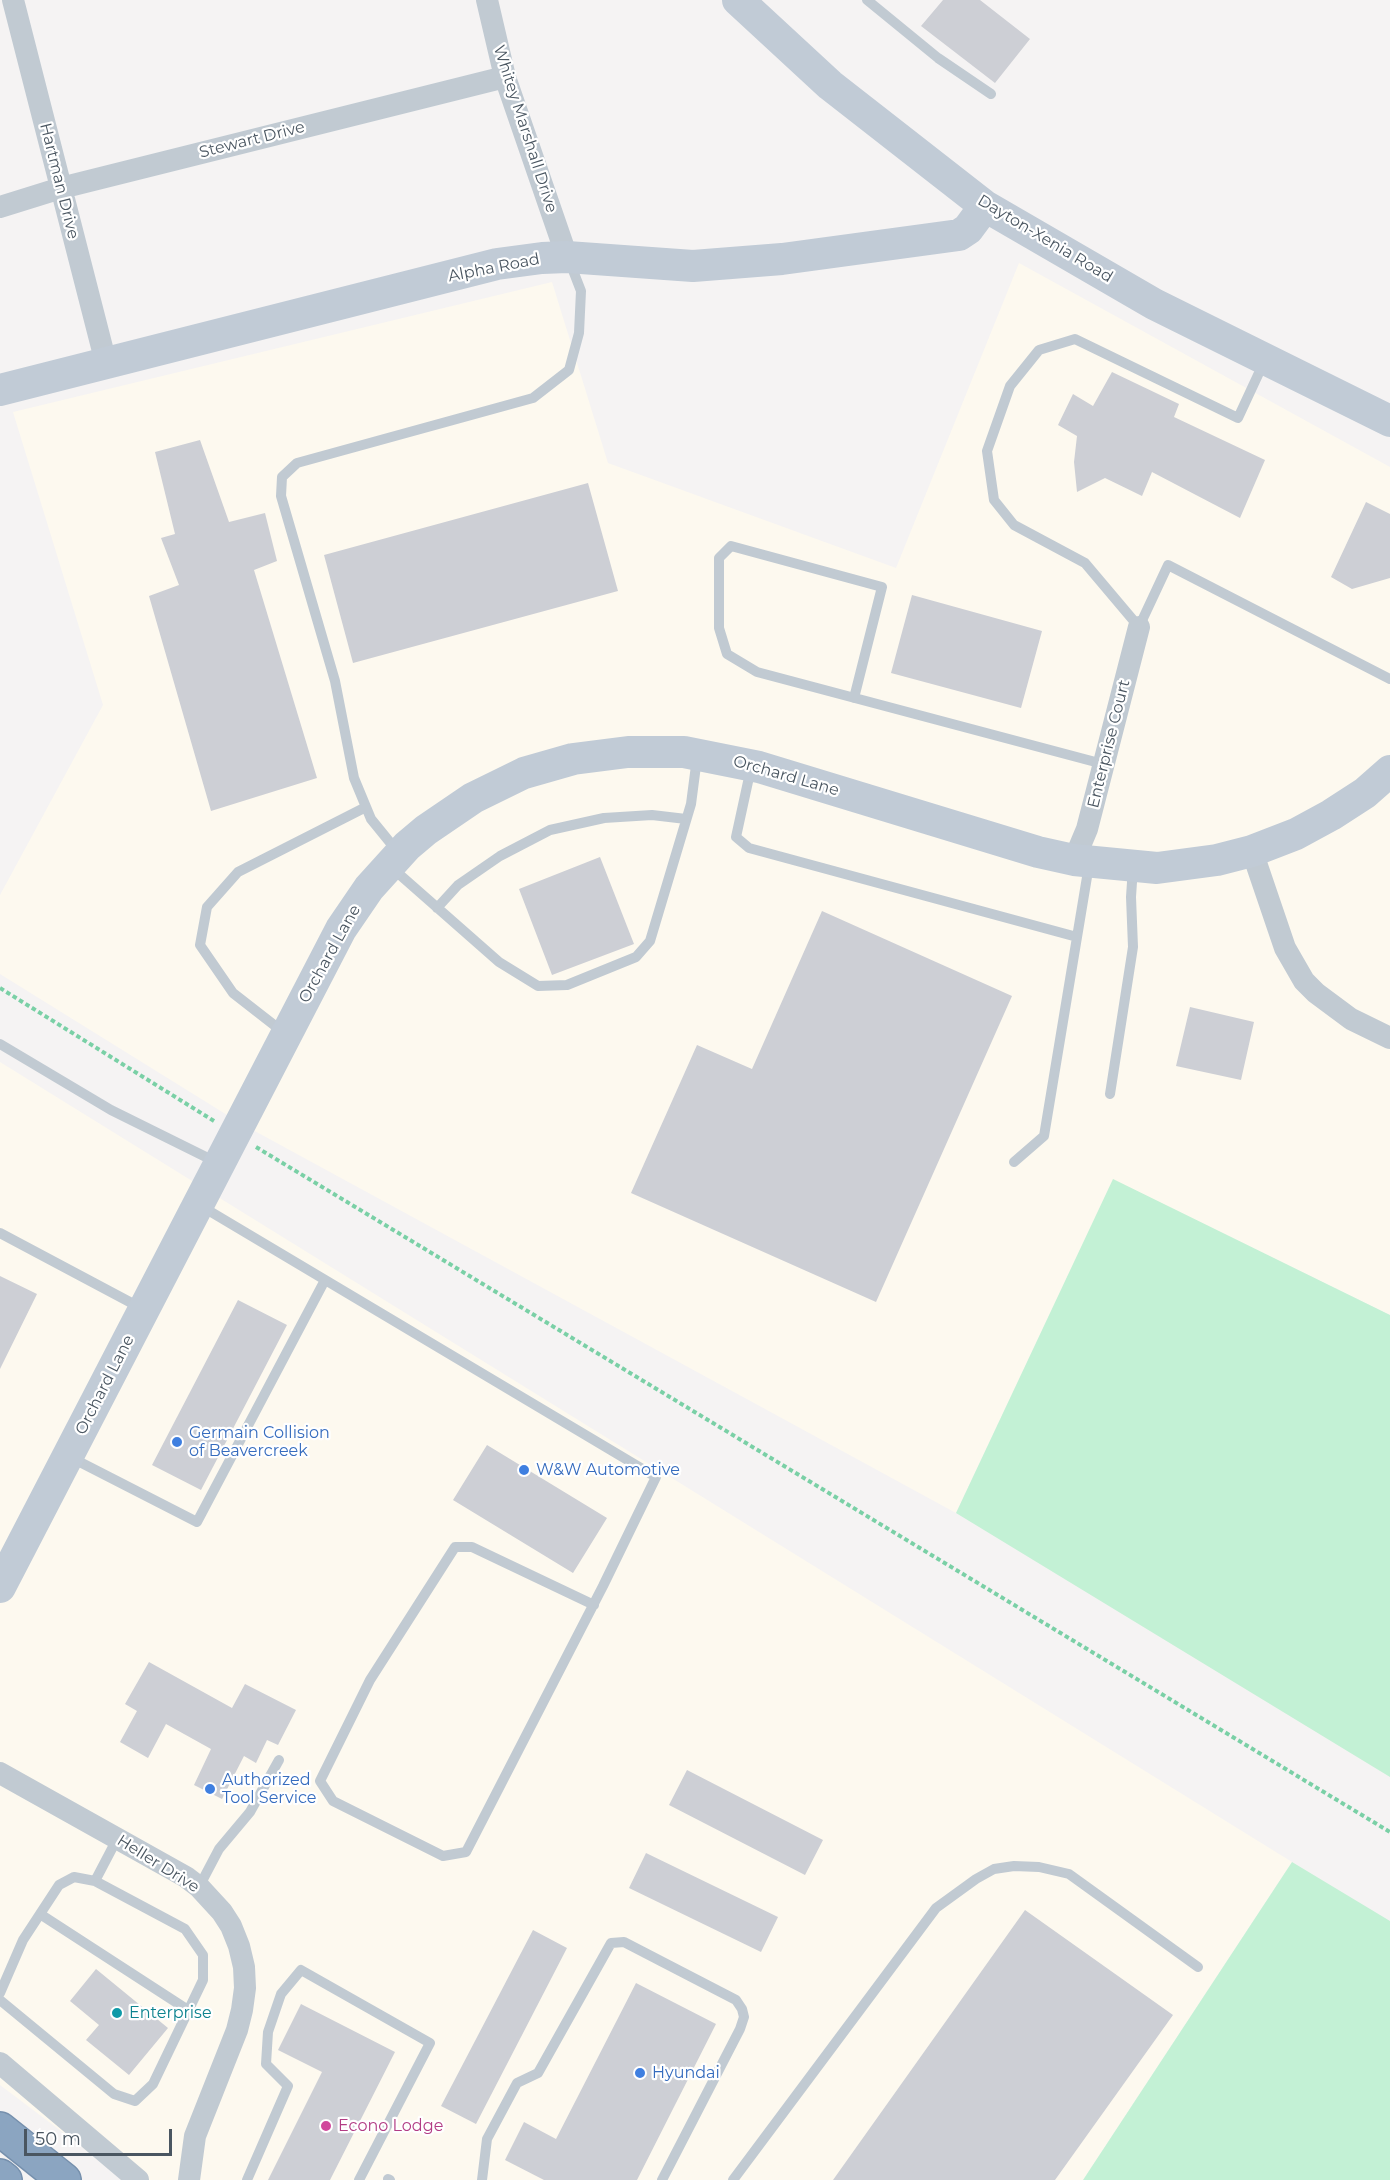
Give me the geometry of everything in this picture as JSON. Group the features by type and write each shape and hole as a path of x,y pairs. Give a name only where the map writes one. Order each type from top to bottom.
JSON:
{"highway":[{"path":"0,2128 64,2180"},
{"path":"0,2153 33,2180"},
{"path":"0,2176 5,2180"}],"main road":[{"name":"Dayton-Xenia Road","path":"738,0 830,85 985,206 1154,304 1390,421"},
{"name":"Alpha Road","path":"0,390 497,264 567,257 693,266 782,259 959,235 968,229 985,206"},
{"name":"Orchard Lane","path":"0,1586 69,1457 341,929 369,888 394,860 426,830 473,798 499,784 540,768 573,759 628,752 659,751 698,754 752,765 1011,845 1082,861 1157,868 1197,864 1252,851 1296,834 1365,793 1390,771"}],"street":[{"name":"Hartman Drive","path":"13,0 106,363"},
{"name":"Whitey Marshall Drive","path":"487,0 505,77 567,257"},
{"name":"Stewart Drive","path":"0,207 61,188 505,77"},
{"name":"Enterprise Court","path":"1082,861 1103,764 1139,627"},
{"path":"1252,851 1285,948 1304,981 1351,1019 1390,1038"},
{"name":"Heller Drive","path":"0,1773 186,1877 199,1887 222,1912 231,1926 239,1946 243,1967 245,1988 242,2010 237,2030 195,2136 187,2180"},
{"path":"0,2063 138,2180"}],"lane":[{"path":"867,0 938,58 991,94"},
{"path":"567,257 581,291 579,333 569,370 533,398 297,463 282,477 282,496 335,681 354,778 371,819 394,860 437,908 499,962 538,986 567,985 636,957 650,941 691,804 698,754"},
{"path":"1266,359 1238,418 1075,339 1039,350 1010,386 987,451 994,500 1014,525 1085,563 1139,627 1168,565 1390,679"},
{"path":"854,698 882,587 731,546 719,558 719,628 727,654 757,672 854,698 1103,764"},
{"path":"752,765 736,837 749,848 1077,937"},
{"path":"286,1034 233,993 200,945 207,908 238,872 366,807"},
{"path":"437,908 458,885 500,856 550,830 604,818 652,815 686,819"},
{"path":"1014,1162 1044,1136 1077,937 1082,861"},
{"path":"1110,1094 1133,947 1131,897 1133,867"},
{"path":"0,1044 111,1110 219,1164"},
{"path":"198,1204 656,1477 594,1605 466,1852 443,1856 333,1801 320,1781 370,1680 455,1547 472,1547 594,1605"},
{"path":"0,1233 144,1310"},
{"path":"69,1457 197,1522 325,1280"},
{"path":"199,1887 219,1849 250,1812 279,1760"},
{"path":"95,1881 117,1839"},
{"path":"733,2180 936,1908 994,1869 1014,1866 1039,1867 1069,1874 1198,1967"},
{"path":"0,1993 23,1940 59,1885 74,1877 95,1881 185,1929 203,1954 203,1980 153,2084 135,2101 114,2094 0,2000"},
{"path":"40,1914 188,2010"},
{"path":"482,2180 488,2139 517,2083 538,2073 611,1943 624,1942 736,2000 744,2017 735,2039 662,2180"},
{"path":"247,2180 288,2086 266,2064 268,2032 281,1994 301,1970 430,2043 359,2180"}],"path":[{"path":"0,988 234,1134 1390,1832"}],"shaded area":[{"path":"1019,263 1390,467 1390,1315 1113,1180 956,1513 240,1123 0,974 0,895 103,705 13,412 552,282 608,463 896,568"},
{"path":"0,1062 1292,1862 1083,2180 126,2180 0,2085"}],"green space":[{"path":"1113,1179 1390,1315 1390,1777 956,1513"},
{"path":"1292,1862 1390,1921 1390,2180 1083,2180"}],"building":[{"path":"943,0 980,0 1030,39 995,83 921,26"},
{"path":"1112,372 1179,404 1174,417 1265,460 1240,518 1152,472 1142,496 1105,478 1077,492 1074,462 1077,436 1058,425 1073,394 1093,406"},
{"path":"200,440 229,522 265,513 277,561 254,570 317,778 211,811 149,596 179,585 161,538 175,534 155,452"},
{"path":"588,483 618,591 353,663 324,555"},
{"path":"1366,502 1390,514 1390,578 1352,589 1331,577"},
{"path":"912,595 1042,631 1021,708 891,673"},
{"path":"600,857 634,944 552,975 519,889"},
{"path":"822,911 1012,996 876,1302 631,1193 697,1045 752,1069"},
{"path":"1190,1007 1254,1022 1241,1080 1176,1066"},
{"path":"0,1276 37,1294 0,1369"},
{"path":"238,1300 287,1325 201,1490 152,1465"},
{"path":"487,1445 607,1518 573,1573 453,1500"},
{"path":"149,1662 232,1708 245,1684 296,1710 278,1745 267,1740 256,1763 244,1756 222,1799 194,1785 211,1749 166,1724 148,1758 120,1742 137,1711 125,1704"},
{"path":"687,1770 823,1840 805,1875 669,1805"},
{"path":"646,1853 778,1917 761,1952 629,1888"},
{"path":"1025,1910 1173,2015 1055,2180 833,2180"},
{"path":"533,1930 567,1948 476,2124 441,2106"},
{"name":"Enterprise","path":"96,1969 168,2028 129,2075 86,2040 99,2025 70,2001"},
{"name":"Hyundai","path":"636,1983 716,2024 637,2180 544,2180 505,2160 524,2122 556,2139"},
{"name":"Econo Lodge","path":"301,2004 395,2052 330,2180 268,2180 322,2072 278,2050"}],"place":[{"name":"Germain Collision of Beavercreek","path":"177,1442"},
{"name":"W&W Automotive","path":"524,1470"},
{"name":"Authorized Tool Service","path":"210,1789"},
{"name":"Enterprise","path":"117,2013"},
{"name":"Hyundai","path":"640,2073"},
{"name":"Econo Lodge","path":"326,2126"}]}
